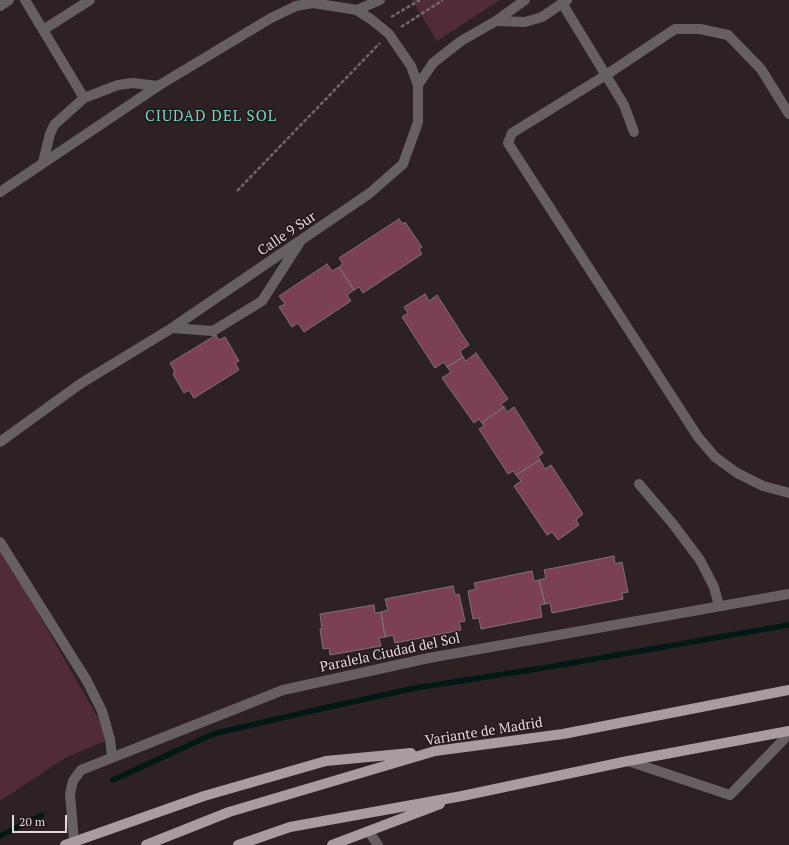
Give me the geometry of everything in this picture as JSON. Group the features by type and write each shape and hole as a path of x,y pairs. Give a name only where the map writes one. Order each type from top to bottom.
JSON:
{"main road":[{"name":"Variante de Madrid","path":"146,845 229,812 435,751 563,734 789,690"},
{"path":"238,845 290,826 462,796 628,761 789,732"},
{"path":"70,843 204,796 326,761 435,751"},
{"path":"332,845 462,796"}],"street":[{"path":"0,6 10,0"},
{"path":"25,0 84,98"},
{"path":"43,30 90,0"},
{"path":"357,10 380,0"},
{"path":"418,85 433,64 461,42 496,22 525,0"},
{"path":"496,22 525,22 542,17 564,2 624,105 634,132"},
{"path":"0,192 158,86 271,18 296,6 313,3 357,10 378,24 389,34 411,66 418,85"},
{"path":"789,114 761,69 728,35 700,29 675,29 606,75 512,133 508,143 698,437 715,457 737,473 763,486 789,493"},
{"path":"43,162 50,134 54,125 84,98 118,85 133,83 158,86"},
{"name":"Calle 9 Sur","path":"0,442 80,384 172,328 370,193 402,164 418,122 418,85"},
{"path":"172,328 212,331 262,301 300,242"},
{"path":"640,484 700,560 714,587 719,606"},
{"path":"0,542 87,681 102,711 110,739 112,756"},
{"name":"Paralela Ciudad del Sol","path":"70,843 70,794 73,781 81,770 112,756 283,690 429,658 789,594"},
{"path":"628,761 730,795 789,732"},
{"path":"369,832 378,845"}],"path":[{"path":"378,24 420,0"},
{"path":"237,191 389,34 443,0"}],"shaded area":[{"path":"412,0 500,0 437,41"},
{"path":"0,546 110,739 65,758 0,801"}],"building":[{"path":"399,219 403,224 405,222 422,247 419,249 422,254 363,293 359,287 354,290 339,267 343,264 339,258"},
{"path":"327,264 332,271 339,267 354,290 347,295 351,301 304,332 298,323 292,327 279,307 285,304 279,296"},
{"path":"425,294 429,301 437,295 469,345 460,351 463,357 447,367 444,362 435,368 402,317 408,313 404,307"},
{"path":"216,335 219,340 225,337 239,361 235,363 239,370 194,398 189,390 184,393 173,374 175,372 170,363"},
{"path":"476,353 508,399 501,404 504,407 482,423 479,419 474,423 442,378 451,372 447,367 463,357 466,361"},
{"path":"504,407 507,412 514,407 543,453 538,457 540,460 516,475 513,471 508,474 479,429 484,426 482,423"},
{"path":"540,460 545,469 551,465 583,514 576,520 579,525 558,540 552,532 547,535 514,486 521,481 516,475"},
{"path":"614,556 615,564 622,562 628,592 622,593 623,599 552,613 550,603 545,604 539,580 546,578 544,570"},
{"path":"532,571 534,581 539,580 545,604 540,605 542,617 481,629 479,618 473,619 468,591 476,589 474,583"},
{"path":"453,586 455,595 459,594 465,621 459,622 461,630 395,643 393,635 385,637 381,612 388,610 385,599"},
{"path":"374,605 375,613 381,612 385,637 379,638 381,646 330,655 329,648 323,649 320,629 322,629 320,614"}],"waterway":[{"path":"113,780 213,734 311,711 415,688 543,668 789,625"},
{"path":"0,836 42,815"}],"district":[{"name":"CIUDAD DEL SOL","path":"211,117"}]}
